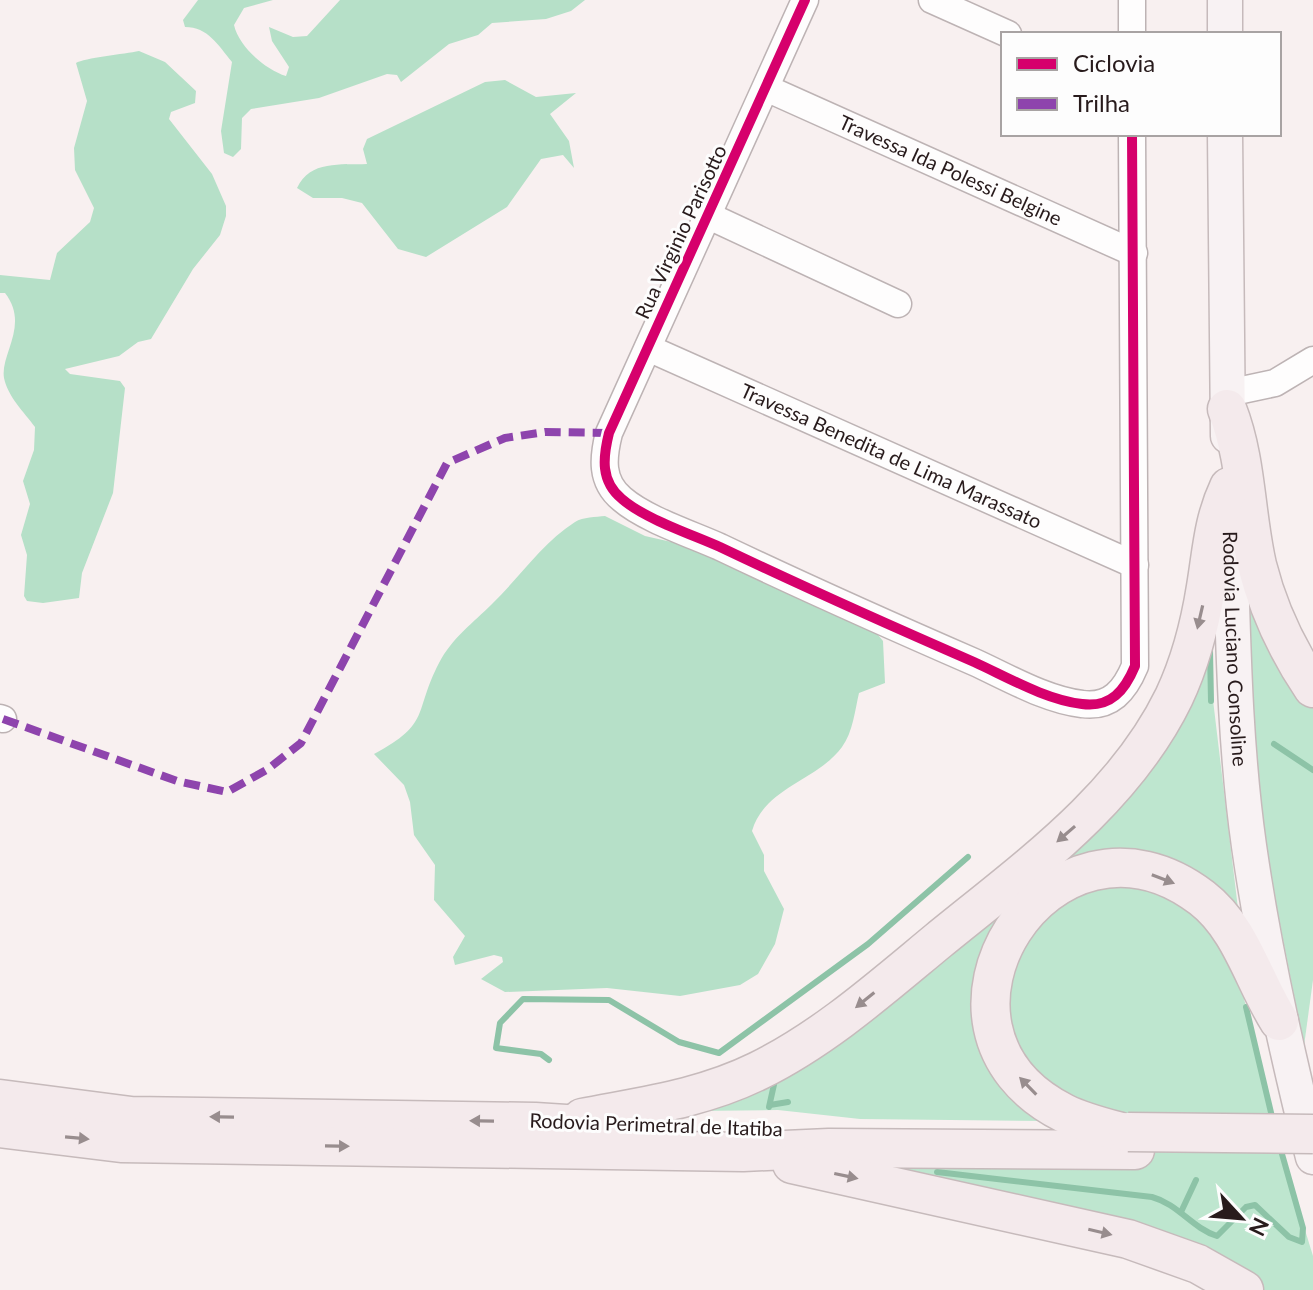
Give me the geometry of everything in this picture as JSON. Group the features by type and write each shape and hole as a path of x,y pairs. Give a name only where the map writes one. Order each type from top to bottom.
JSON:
{"highway":[{"path":"1228,401 1242,453 1257,566 1279,629 1313,688"},
{"path":"560,1123 671,1102 716,1089 798,1048 858,1006 1076,825 1127,770 1158,726 1182,678 1206,591 1212,531 1229,487"},
{"path":"1128,1138 1062,1112 1038,1096 1019,1076 1001,1046 992,1008 994,972 1010,931 1037,900 1062,884 1092,873 1131,870 1163,877 1200,896 1224,919 1279,1021"},
{"name":"Rodovia Perimetral de Itatiba","path":"0,1099 131,1116 560,1123 600,1127 1128,1138 1313,1155"},
{"name":"Rodovia Perimetral de Itatiba","path":"0,1128 121,1143 743,1152 1313,1134"},
{"path":"743,1152 1128,1239 1198,1264 1244,1290"}],"main road":[{"path":"1225,0 1225,32"},
{"name":"Rodovia Luciano Consoline","path":"1225,136 1234,669 1244,801 1279,1021 1313,1155"}],"street":[{"name":"Rua Virginio Parisotto","path":"805,0 609,433 603,459 607,481 622,499 727,551 1026,685 1082,704 1107,702 1126,687 1135,666 1135,565"},
{"path":"932,0 1004,32"},
{"path":"1132,0 1132,32"},
{"name":"Travessa Ida Polessi Belgine","path":"766,88 1134,253"},
{"path":"1132,136 1135,565"},
{"path":"709,216 898,304"},
{"name":"Travessa Benedita de Lima Marassato","path":"648,348 1135,565"},
{"path":"1228,401 1275,383 1313,360"}],"green space":[{"path":"198,0 273,0 244,8 234,25 241,41 254,56 286,76 289,67 272,41 269,27 293,37 307,36 340,0 585,0 571,11 546,19 492,23 478,35 449,44 401,82 397,75 387,74 319,98 251,109 242,118 241,149 233,157 224,153 221,131 232,62 206,34 185,27 183,20"},
{"path":"139,51 165,62 196,91 195,103 171,112 169,119 212,174 226,206 226,216 220,235 193,269 151,339 138,342 119,356 65,369 70,374 120,381 125,388 113,493 82,573 79,598 43,603 27,601 24,596 27,555 21,535 30,504 23,481 34,450 35,427 13,398 4,378 15,316 5,293 0,293 0,275 50,280 57,253 90,222 94,208 75,170 74,148 87,101 76,63"},
{"path":"505,80 536,97 576,93 550,114 569,141 574,168 563,155 541,159 507,207 426,257 398,249 362,203 342,198 313,198 297,188 318,168 367,164 363,149 367,139 485,82"},
{"path":"605,516 645,536 707,550 869,624 883,641 885,683 859,693 851,728 842,747 831,759 768,804 752,831 764,855 764,871 784,909 775,944 758,974 740,985 680,996 607,988 505,992 481,979 503,962 502,957 494,955 455,965 453,957 465,936 434,900 435,865 414,835 410,802 404,785 374,754 405,734 413,725 439,663 463,631 563,530 586,518"},
{"path":"1248,588 1313,707 1313,980 1304,1046 1263,839 1253,740"},
{"path":"1211,628 1213,700 1239,917 1106,862 985,958 1051,1121 860,1119 778,1110 693,1111 1077,835"},
{"path":"1113,880 1197,907 1237,970 1285,1165 1313,1256 1313,1290 1263,1290 829,1157 1140,1160 1036,1083 1000,1005 1041,910"}],"waterway":[{"path":"1210,650 1211,701"},
{"path":"1274,744 1313,770"},
{"path":"549,1060 541,1054 496,1048 500,1023 523,999 609,1000 679,1042 719,1053 868,944 968,857"},
{"path":"1246,1007 1273,1121"},
{"path":"769,1107 775,1080"},
{"path":"770,1105 788,1102"},
{"path":"937,1172 1152,1197 1170,1205 1200,1228 1217,1236 1246,1207 1255,1205 1289,1237 1302,1242 1303,1228 1280,1147"},
{"path":"1181,1212 1196,1180"}],"marked path":[{"path":"3,719 177,781 227,792 268,769 301,743 447,463 505,438 545,432 609,433"}],"cycle path":[{"path":"805,0 609,433 605,451 607,477 622,499 655,520 1027,687 1082,704 1101,703 1116,696 1135,666 1132,136"}]}
